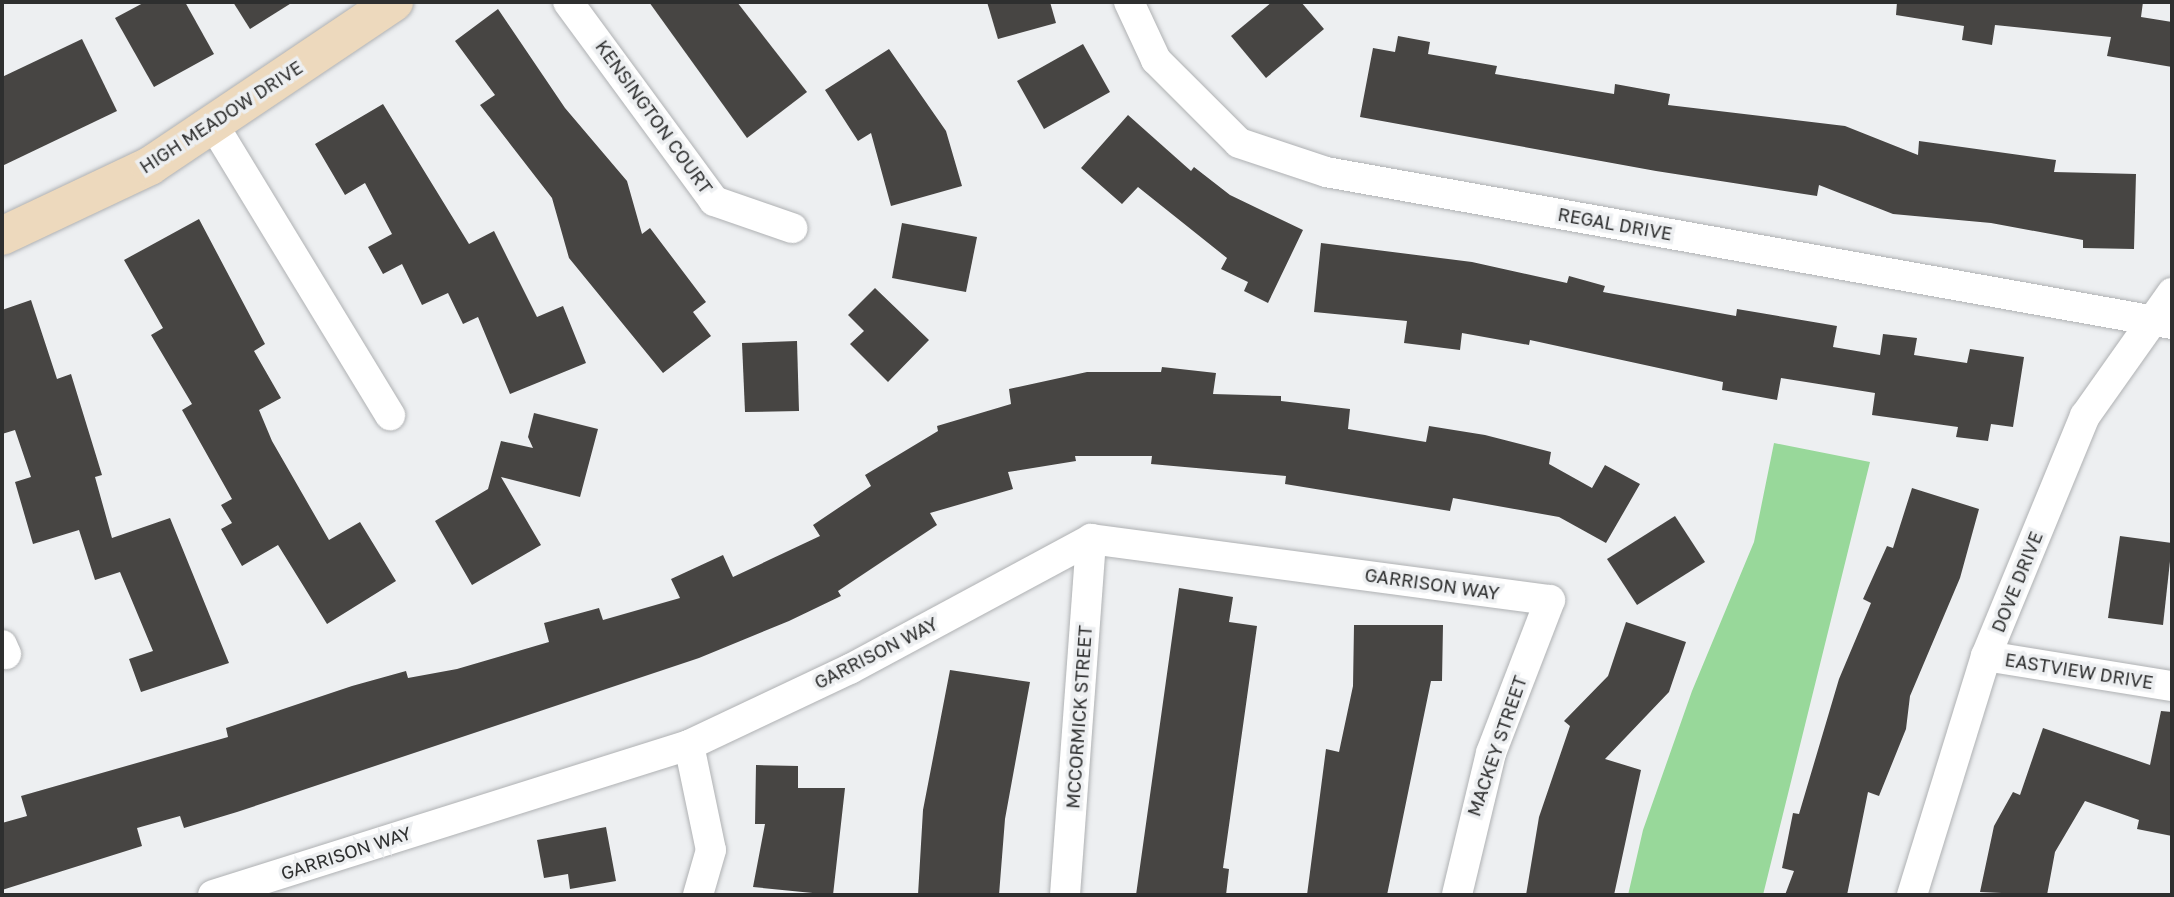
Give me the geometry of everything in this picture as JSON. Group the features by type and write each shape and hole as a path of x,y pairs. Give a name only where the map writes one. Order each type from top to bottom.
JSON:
{"street":[{"name":"HIGH MEADOW DRIVE","path":"2,236 150,166 394,2"},
{"name":"KENSINGTON COURT","path":"568,2 714,201 792,228"},
{"name":"REGAL DRIVE","path":"1129,2 1156,60 1239,143 1326,172 2162,322"},
{"path":"213,124 390,415"},
{"name":"DOVE DRIVE","path":"1912,895 1986,656 2085,416 2162,322 2172,293"},
{"name":"GARRISON WAY","path":"213,895 689,745 850,668 1091,538 1550,600"},
{"name":"MCCORMICK STREET","path":"1065,895 1091,538"},
{"name":"MACKEY STREET","path":"1457,895 1492,753 1550,600"},
{"name":"EASTVIEW DRIVE","path":"1986,656 2172,686"},
{"path":"689,745 711,850 698,895"}],"green space":[{"path":"1774,443 1870,462 1763,895 1628,895 1643,830 1692,691 1754,542"}],"building":[{"path":"145,2 185,2 214,54 154,87 115,18"},
{"path":"233,2 293,2 250,29"},
{"path":"649,2 737,2 807,92 747,138"},
{"path":"987,2 1050,2 1056,23 998,39"},
{"path":"1272,2 1301,2 1324,29 1266,78 1231,36"},
{"path":"1897,2 2143,2 2141,17 2172,22 2172,67 2107,56 2111,37 1995,25 1992,45 1962,40 1964,26 1896,15"},
{"path":"498,9 565,108 627,181 642,234 650,228 706,302 693,312 711,336 663,373 569,258 552,198 480,105 495,95 455,41"},
{"path":"1398,36 1430,42 1428,54 1497,66 1495,74 1614,94 1615,84 1670,94 1668,105 1845,126 1918,155 1919,141 2056,160 2054,172 2136,174 2134,249 2083,248 2083,240 1991,223 1893,214 1819,185 1817,196 1656,171 1360,117 1373,48 1395,52"},
{"path":"82,39 117,111 2,166 2,77"},
{"path":"1083,44 1110,92 1044,129 1017,81"},
{"path":"889,49 946,131 962,186 891,206 871,133 858,141 825,90"},
{"path":"383,104 469,244 494,231 537,317 563,306 586,363 510,394 478,317 463,324 448,293 422,305 402,264 383,274 368,247 392,234 365,183 345,195 315,144"},
{"path":"1128,115 1191,171 1194,167 1230,195 1303,230 1268,303 1244,291 1248,282 1221,269 1227,258 1138,187 1122,204 1081,168"},
{"path":"199,219 265,344 254,351 281,398 259,410 272,441 329,540 360,522 396,581 327,624 278,545 242,566 221,529 232,523 221,505 232,499 182,410 192,404 151,335 163,328 124,260"},
{"path":"902,223 977,237 966,292 892,278"},
{"path":"1321,243 1472,262 1567,283 1569,276 1605,286 1603,292 1736,316 1737,309 1837,326 1833,347 1880,355 1883,334 1917,338 1914,355 1967,363 1970,349 2024,357 2013,427 1991,424 1988,441 1956,437 1958,427 1872,415 1875,393 1781,378 1777,400 1722,390 1723,382 1530,340 1529,345 1462,333 1460,350 1404,343 1407,321 1314,312"},
{"path":"875,288 929,340 888,382 850,344 864,331 848,315"},
{"path":"31,300 57,379 71,374 102,475 95,477 112,538 170,518 229,663 141,692 129,659 153,651 120,572 95,580 79,530 33,544 15,482 31,477 15,430 2,434 2,310"},
{"path":"797,341 799,411 745,412 742,343"},
{"path":"1162,367 1216,373 1213,394 1281,396 1281,401 1350,409 1348,429 1426,442 1429,426 1485,435 1551,452 1549,464 1592,488 1605,465 1640,484 1606,543 1559,517 1453,498 1450,511 1285,484 1286,476 1151,464 1152,456 1075,456 1076,461 1008,472 1013,489 930,513 937,525 838,591 841,596 789,621 699,658 237,812 184,828 180,816 137,828 142,846 2,890 2,823 27,816 21,796 228,737 226,728 352,686 406,671 408,678 457,669 549,642 544,623 599,608 603,620 680,598 671,579 723,555 733,577 820,536 813,525 871,486 865,475 938,431 937,426 1011,404 1009,389 1087,372 1161,372"},
{"path":"534,413 598,429 580,497 501,477 541,545 472,585 435,521 488,489 501,441 533,448 528,437"},
{"path":"1912,488 1979,509 1960,578 1910,696 1906,729 1879,796 1868,792 1847,895 1785,895 1794,871 1782,868 1793,813 1799,814 1839,679 1871,603 1863,599 1887,546 1893,548"},
{"path":"1675,516 1705,562 1637,605 1607,559"},
{"path":"2120,536 2172,543 2163,625 2108,618"},
{"path":"1179,588 1233,597 1229,622 1257,626 1223,868 1229,869 1226,895 1136,895"},
{"path":"1626,622 1686,642 1669,692 1605,759 1641,770 1614,895 1526,895 1539,817 1570,726 1564,721 1608,676"},
{"path":"1354,625 1443,625 1442,681 1431,681 1387,895 1307,895 1326,749 1339,752 1353,686"},
{"path":"950,670 1030,682 1005,819 999,895 918,895 923,810"},
{"path":"2161,711 2172,712 2172,836 2137,829 2139,820 2085,801 2055,852 2047,895 1980,892 1994,826 2013,792 2020,795 2043,728 2150,765"},
{"path":"756,765 798,766 798,788 845,788 833,895 753,887 765,824 755,824"},
{"path":"606,827 616,881 570,889 568,874 544,878 537,840"}]}
